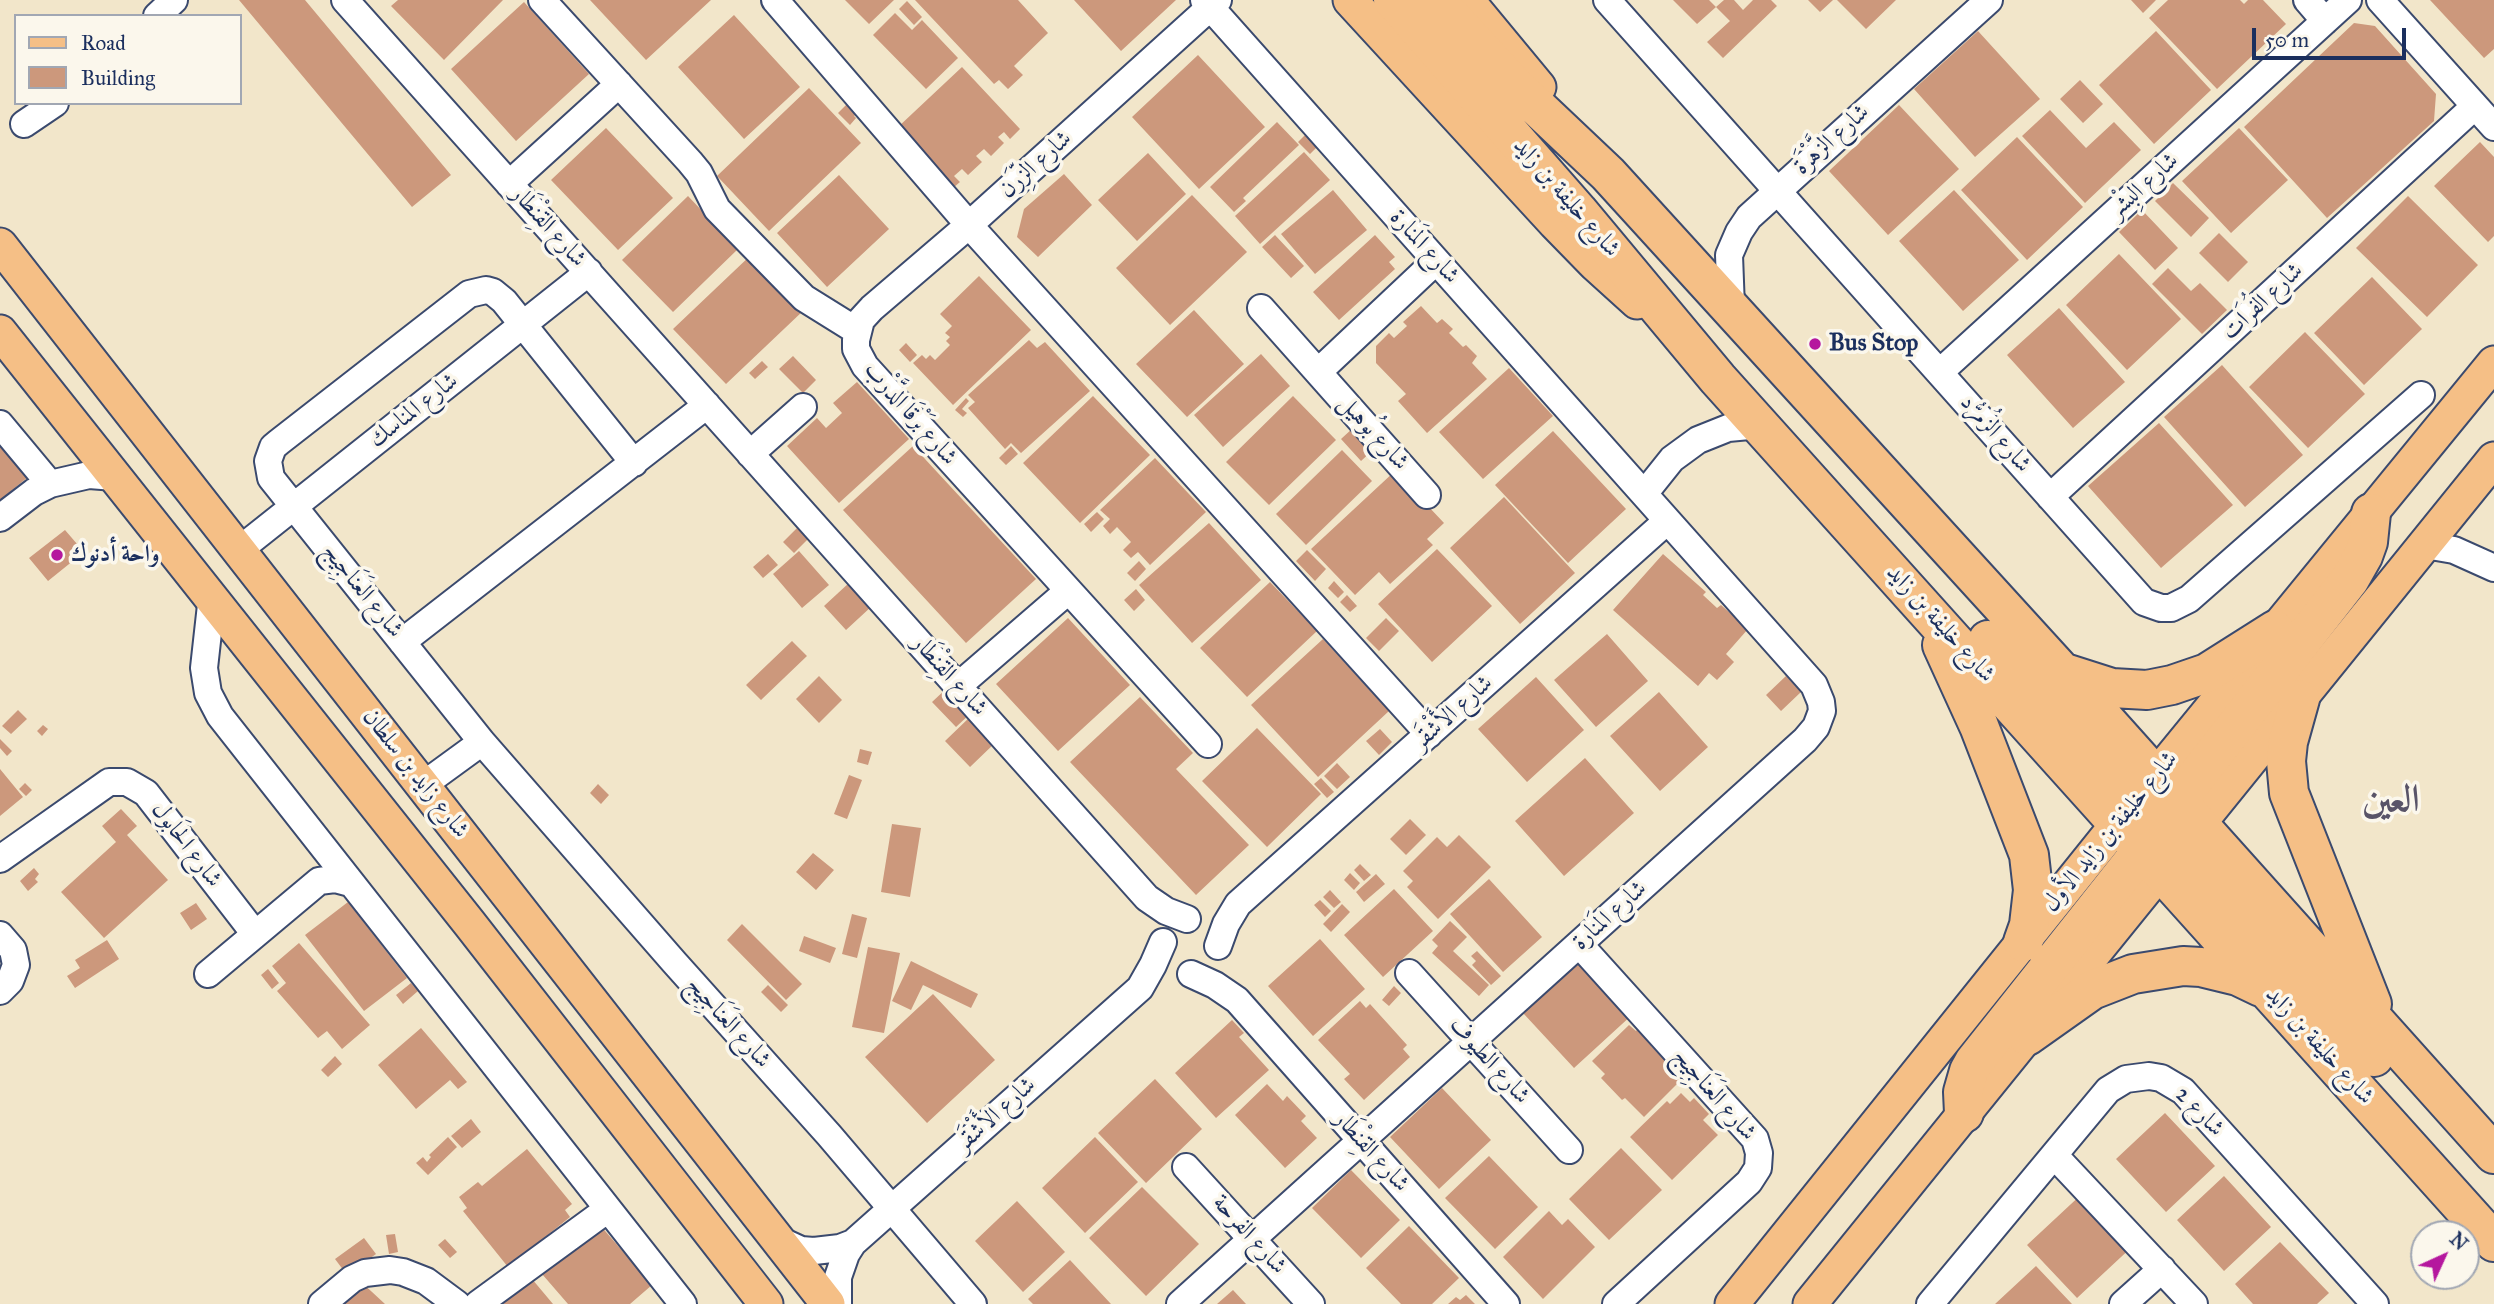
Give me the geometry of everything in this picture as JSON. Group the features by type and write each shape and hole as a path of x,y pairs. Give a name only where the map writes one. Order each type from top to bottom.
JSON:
{"highway":[{"name":"شارع خليفة بن زايد","path":"1393,0 1578,211 1718,379 1922,604 2382,1031 2494,1154"},
{"name":"شارع خليفة بن زايد","path":"1436,0 1515,86 1608,174 2063,673 2159,824 2272,993 2494,1242"},
{"path":"1964,1113 1963,1092 1974,1062 2350,579 2368,542 2371,513"},
{"path":"1888,567 1916,572 1934,584 2159,824 2348,1033 2389,1067 2435,1089"},
{"path":"1922,604 1959,680 2029,855 2033,890 2029,925 2023,942"},
{"path":"2063,673 2095,684 2129,690 2172,685 2207,673 2276,630"},
{"path":"2300,699 2288,742 2286,761 2289,793 2382,1031"},
{"path":"2027,1036 2092,990 2119,978 2160,969 2183,966 2220,970 2272,993"}],"main road":[{"path":"1349,0 1595,264 1718,379"},
{"path":"1467,0 1608,174"},
{"name":"شارع زايد بن سلطان","path":"0,245 828,1304"},
{"path":"0,272 50,308"},
{"name":"شارع زايد بن سلطان","path":"2,345 212,596 766,1304"},
{"name":"شارع خليفة بن زايد الأول","path":"1810,1304 2027,1036 2276,630 2494,363"},
{"name":"شارع خليفة بن زايد الأول","path":"1732,1304 2023,942 2300,699 2425,545 2492,473"}],"street":[{"path":"159,14 174,0"},
{"name":"شارع القِنْطَار","path":"345,0 1147,898 1166,911 1188,918"},
{"name":"شارع بَرْقَا الدَّرْب","path":"542,0 699,173 717,209 804,298 857,331 856,349 865,366 1208,744"},
{"path":"775,0 969,225 1429,734"},
{"name":"شارع الزُمرُّد","path":"1607,0 2144,602 2161,608 2171,608 2189,599 2421,395"},
{"name":"شارع الزَّهْرَة","path":"1731,308 1728,266 1734,242 1749,217 1989,0"},
{"path":"2307,0 2325,22"},
{"name":"شارع البِشْر","path":"1940,372 2348,0"},
{"path":"2380,0 2494,127"},
{"name":"شارع الزِّرَن","path":"857,331 861,320 872,308 969,225 1211,3"},
{"name":"شارع المَنارة","path":"1180,1304 1805,740 1816,727 1822,711 1822,702 1814,685 1436,261 1211,3"},
{"path":"509,184 619,85"},
{"path":"24,124 52,105"},
{"name":"شارع الفُرَات","path":"2050,497 2475,106"},
{"name":"شارع بُوهيل","path":"1318,372 1436,261"},
{"name":"شارع المناسك","path":"239,550 589,272"},
{"name":"شارع العَنَاجِيج","path":"523,325 493,292 480,290 469,294 279,442 270,454 268,470 271,478 482,742 892,1208 973,1304"},
{"name":"شارع بُوهيل","path":"1261,308 1427,495"},
{"path":"523,325 634,463"},
{"path":"402,642 707,405"},
{"path":"751,454 803,407"},
{"path":"0,424 50,484"},
{"path":"1644,495 1672,459 1698,440 1728,428 1760,425"},
{"path":"0,518 34,492 50,484 89,475 115,477"},
{"name":"شارع الأَشْقَر","path":"1218,949 1226,924 1238,904 1667,521"},
{"path":"2425,545 2490,561"},
{"path":"958,686 1068,591"},
{"path":"212,596 204,668 213,705 230,731 608,1209 676,1300"},
{"path":"423,785 482,742"},
{"name":"شارع الحَابول","path":"0,859 109,782 127,782 146,793 255,934"},
{"path":"208,974 319,881 325,850"},
{"path":"319,881 335,879 350,883"},
{"name":"شارع القِنْطَار","path":"1147,898 1163,940"},
{"name":"شارع الأَشْقَر","path":"1188,918 1238,904"},
{"path":"1188,918 1209,926 1217,939 1218,949 1208,967 1189,974 1180,972 1168,963 1163,949 1163,940 1175,923 1188,918"},
{"path":"0,935 13,950 16,965 10,981 0,991"},
{"name":"شارع الأَشْقَر","path":"777,1239 801,1250 814,1251 840,1248 852,1243 1140,988 1163,940"},
{"name":"شارع العَنَاجِيج","path":"1579,944 1755,1139 1759,1153 1758,1168 1749,1182 1616,1304"},
{"name":"شارع القِنْطَار","path":"1218,949 1237,1000"},
{"name":"شارع الطيوف","path":"1409,973 1569,1150"},
{"name":"شارع القِنْطَار","path":"1189,974 1214,985 1237,1000 1506,1304"},
{"name":"شارع الأَشْقَر","path":"1140,988 1189,974"},
{"name":"شارع 2","path":"1930,1304 2101,1098 2116,1084 2149,1076 2173,1084 2183,1091 2375,1304"},
{"path":"2054,1155 2194,1304"},
{"name":"شارع الفرحة","path":"1186,1167 1311,1304"},
{"path":"478,1304 608,1209"},
{"name":"شارع الأَشْقَر","path":"838,1304 838,1278 852,1243"},
{"path":"2123,1304 2162,1269"},
{"path":"322,1304 352,1279 365,1273 390,1270 426,1281 457,1304"}],"building":[{"path":"239,0 305,0 451,175 412,207"},
{"path":"398,0 503,0 444,60 391,6"},
{"path":"590,0 711,0 646,60"},
{"path":"845,0 894,0 869,24"},
{"path":"915,0 1018,0 1048,33 1014,66 1023,75 1008,89 999,80 994,84"},
{"path":"1074,0 1176,0 1121,51"},
{"path":"1673,0 1709,0 1716,7 1697,24"},
{"path":"1724,0 1734,0 1743,10 1753,0 1771,0 1777,6 1723,58 1707,42 1730,21 1716,7"},
{"path":"1808,0 1833,0 1820,12"},
{"path":"1837,0 1896,0 1866,29"},
{"path":"2131,0 2156,0 2143,13"},
{"path":"2168,0 2240,0 2244,4 2248,0 2263,0 2286,24 2217,89 2149,18"},
{"path":"2430,0 2494,0 2494,49 2484,58"},
{"path":"907,1 922,17 914,25 899,9"},
{"path":"524,2 589,74 516,141 451,69"},
{"path":"895,13 912,30 922,20 958,58 926,89 873,35"},
{"path":"734,15 800,87 744,139 678,67"},
{"path":"2354,23 2375,26 2436,94 2434,121 2327,218 2244,127"},
{"path":"1978,31 2040,99 1975,157 1914,89"},
{"path":"2156,31 2211,90 2154,144 2099,85"},
{"path":"1198,55 1265,127 1199,189 1132,117"},
{"path":"962,67 1020,129 1010,139 1004,132 998,137 1004,143 991,156 984,149 976,156 982,162 968,175 962,169 954,176 960,182 953,188 897,128"},
{"path":"2080,80 2103,104 2083,123 2060,99"},
{"path":"809,88 861,143 769,231 717,176"},
{"path":"849,102 859,111 850,125 838,113"},
{"path":"1899,105 1959,169 1888,235 1829,171"},
{"path":"2050,110 2086,148 2114,122 2141,150 2085,203 2022,136"},
{"path":"1277,122 1299,145 1243,198 1246,201 1234,212 1210,187"},
{"path":"606,128 673,198 618,250 551,180"},
{"path":"2239,128 2288,180 2231,233 2182,181"},
{"path":"1308,132 1320,144 1310,154 1298,142"},
{"path":"2017,137 2083,207 2027,260 1961,190"},
{"path":"2480,142 2494,157 2494,236 2488,242 2434,186"},
{"path":"1304,152 1330,180 1260,244 1235,216"},
{"path":"1148,153 1186,194 1137,241 1098,200"},
{"path":"1064,174 1092,205 1038,257 1017,237 1024,209"},
{"path":"839,175 889,229 827,287 777,233"},
{"path":"2173,183 2209,218 2191,237 2155,201"},
{"path":"1333,190 1367,230 1315,274 1281,234"},
{"path":"1954,190 2019,260 1963,311 1899,241"},
{"path":"1192,195 1247,252 1170,325 1116,268"},
{"path":"688,196 738,249 673,312 622,260"},
{"path":"2408,196 2478,265 2427,317 2356,248"},
{"path":"2142,210 2178,248 2155,270 2119,232"},
{"path":"2219,233 2248,262 2228,282 2199,253"},
{"path":"1275,235 1304,266 1291,278 1262,247"},
{"path":"1375,235 1395,257 1389,262 1395,269 1339,320 1313,292"},
{"path":"752,254 758,261 752,266 762,275 767,271 804,310 726,384 673,329"},
{"path":"2119,254 2181,319 2127,370 2066,305"},
{"path":"2168,268 2191,291 2200,283 2227,310 2202,334 2152,284"},
{"path":"979,276 1031,330 953,405 913,363 922,355 926,359 930,355 935,360 950,345 946,341 950,337 945,333 952,326 940,314"},
{"path":"2372,277 2422,329 2364,385 2314,333"},
{"path":"1421,306 1437,323 1442,319 1453,329 1449,333 1477,356 1472,363 1487,379 1427,433 1398,401 1406,394 1376,363 1376,346 1389,333 1394,338 1407,326 1403,322"},
{"path":"2059,308 2125,382 2073,428 2007,355"},
{"path":"1194,310 1244,364 1187,417 1136,364"},
{"path":"2305,332 2365,394 2308,448 2249,387"},
{"path":"1029,340 1037,348 1045,342 1090,391 1021,453 1011,443 1005,449 968,408 975,402 968,395"},
{"path":"906,343 917,355 910,362 899,350"},
{"path":"1261,354 1290,386 1223,447 1194,415"},
{"path":"793,356 816,380 803,393 779,369"},
{"path":"762,361 768,367 755,379 749,373"},
{"path":"2222,365 2303,455 2245,507 2164,417"},
{"path":"1509,368 1553,416 1483,479 1439,432"},
{"path":"857,382 909,439 839,503 787,446 817,418 826,428 842,413 833,403"},
{"path":"1093,396 1150,455 1080,523 1023,463"},
{"path":"1293,396 1336,440 1269,505 1226,462"},
{"path":"966,398 969,401 962,409 967,413 963,417 955,410"},
{"path":"2159,423 2233,505 2161,568 2088,486"},
{"path":"1353,428 1374,449 1361,461 1341,439"},
{"path":"1553,431 1626,509 1568,563 1495,485"},
{"path":"0,442 28,477 0,500"},
{"path":"913,446 1036,579 966,643 843,510"},
{"path":"1011,446 1018,454 1006,465 999,458"},
{"path":"1342,450 1372,481 1306,545 1276,514"},
{"path":"1155,458 1206,512 1150,565 1138,552 1131,558 1123,550 1131,542 1117,527 1110,534 1103,526 1110,519 1100,510"},
{"path":"1395,471 1444,523 1427,539 1433,545 1390,584 1379,572 1355,595 1311,549"},
{"path":"1504,497 1575,573 1520,624 1450,548"},
{"path":"1097,512 1104,519 1091,532 1084,524"},
{"path":"1209,523 1261,580 1192,643 1139,585"},
{"path":"798,527 809,538 794,553 783,542"},
{"name":"واحة أدنوك","path":"65,530 84,552 48,581 29,558"},
{"path":"1437,549 1492,606 1432,662 1378,604"},
{"path":"1307,550 1326,569 1315,581 1296,561"},
{"path":"799,551 829,585 802,608 773,574"},
{"path":"768,554 778,565 763,578 753,567"},
{"path":"1663,554 1706,592 1703,595 1717,608 1721,605 1748,629 1726,654 1734,662 1717,680 1709,673 1698,686 1613,610"},
{"path":"1139,561 1146,569 1135,581 1127,573"},
{"path":"1334,581 1344,592 1338,598 1328,588"},
{"path":"850,582 872,606 846,630 824,606"},
{"path":"1270,582 1317,631 1247,697 1200,648"},
{"path":"1136,589 1145,600 1134,611 1124,600"},
{"path":"1347,595 1357,606 1350,612 1340,602"},
{"path":"1068,618 1130,685 1058,751 996,684"},
{"path":"1386,618 1399,631 1379,651 1366,638"},
{"path":"1607,634 1648,681 1596,727 1554,680"},
{"path":"1323,639 1389,711 1318,777 1251,705"},
{"path":"792,641 807,656 761,700 746,685"},
{"path":"819,676 842,700 819,723 796,699"},
{"path":"1786,676 1801,692 1781,711 1766,695"},
{"path":"1536,677 1584,730 1527,782 1478,729"},
{"path":"947,688 971,713 956,727 932,702"},
{"path":"1659,692 1708,747 1660,791 1610,736"},
{"path":"1140,697 1193,753 1176,769 1249,845 1196,895 1070,762"},
{"path":"18,710 27,719 11,734 2,726"},
{"path":"971,716 996,742 970,767 945,741"},
{"path":"43,725 48,729 42,736 37,731"},
{"path":"1257,728 1321,794 1267,847 1202,781"},
{"path":"1380,729 1392,742 1379,755 1366,741"},
{"path":"0,739 12,751 7,756 0,748"},
{"path":"860,749 872,752 868,765 857,762"},
{"path":"1585,758 1634,813 1564,876 1515,821"},
{"path":"1337,763 1350,777 1337,789 1324,776"},
{"path":"0,769 23,797 0,816"},
{"path":"849,775 862,780 847,819 834,814"},
{"path":"1321,778 1334,792 1327,798 1314,784"},
{"path":"25,783 32,790 26,796 19,789"},
{"path":"598,784 609,795 601,804 590,793"},
{"path":"121,809 137,826 127,835 168,880 104,938 61,892 116,842 102,826"},
{"path":"1410,819 1426,835 1406,855 1390,839"},
{"path":"892,824 921,828 910,897 881,892"},
{"path":"1459,835 1491,867 1438,919 1407,887 1413,881 1403,871 1437,837 1447,847"},
{"path":"813,853 834,870 816,890 796,872"},
{"path":"1360,864 1371,875 1364,881 1354,870"},
{"path":"34,868 39,874 35,879 38,882 28,891 20,881"},
{"path":"1350,873 1360,883 1354,890 1344,880"},
{"path":"1376,874 1385,884 1364,902 1356,892"},
{"path":"1489,879 1542,937 1503,972 1450,914"},
{"path":"1394,889 1433,931 1383,977 1344,935"},
{"path":"1330,890 1341,902 1334,908 1323,897"},
{"path":"1320,900 1331,911 1325,917 1314,905"},
{"path":"348,902 407,978 364,1011 305,935"},
{"path":"196,903 207,919 191,930 180,913"},
{"path":"1342,904 1350,912 1331,932 1323,924"},
{"path":"852,914 867,918 857,958 842,954"},
{"path":"1450,921 1467,937 1453,951 1489,985 1479,996 1432,953 1438,946 1432,940"},
{"path":"742,924 802,984 786,1000 727,940"},
{"path":"804,936 836,948 830,963 799,951"},
{"path":"1320,939 1365,989 1313,1036 1268,986"},
{"path":"107,940 119,959 75,988 67,976 80,968 75,960"},
{"path":"299,943 370,1025 342,1049 327,1031 318,1038 277,991 286,983 272,966"},
{"path":"868,947 900,953 884,1033 852,1027"},
{"path":"1477,951 1501,976 1491,985 1472,965 1476,961 1471,956"},
{"path":"911,961 978,994 971,1008 923,985 911,1010 892,1001"},
{"path":"1578,962 1633,1014 1574,1068 1523,1013"},
{"path":"268,969 279,983 272,989 261,975"},
{"path":"411,983 418,991 403,1004 396,995"},
{"path":"768,985 788,1005 781,1012 761,992"},
{"path":"1394,986 1401,993 1389,1006 1382,1000"},
{"path":"933,994 995,1060 927,1123 865,1057"},
{"path":"1360,1001 1366,1008 1370,1004 1407,1045 1403,1049 1410,1057 1364,1100 1344,1079 1350,1074 1318,1040"},
{"path":"1232,1020 1244,1033 1239,1037 1269,1070 1216,1118 1175,1073"},
{"path":"1629,1025 1636,1031 1640,1026 1655,1042 1651,1046 1657,1052 1659,1049 1683,1073 1677,1078 1680,1081 1644,1117 1625,1098 1622,1100 1601,1078 1605,1074 1592,1061"},
{"path":"421,1028 467,1082 458,1089 450,1080 416,1109 378,1065"},
{"path":"335,1056 342,1064 328,1077 321,1070"},
{"path":"1155,1079 1202,1129 1146,1183 1098,1133"},
{"path":"1267,1084 1283,1101 1287,1096 1306,1116 1301,1121 1317,1138 1285,1168 1235,1115"},
{"path":"1442,1088 1491,1140 1439,1189 1390,1137"},
{"path":"1681,1093 1690,1102 1694,1098 1709,1114 1703,1120 1718,1135 1672,1180 1630,1137 1667,1101 1670,1104"},
{"path":"2165,1113 2215,1166 2166,1212 2116,1159"},
{"path":"471,1119 481,1132 462,1148 451,1136"},
{"path":"448,1137 457,1147 428,1175 416,1163 423,1157 427,1162 431,1157 429,1155"},
{"path":"1095,1137 1138,1182 1085,1233 1042,1188"},
{"path":"1621,1148 1662,1190 1609,1240 1569,1199"},
{"path":"527,1149 572,1204 565,1210 570,1217 508,1267 463,1211 467,1208 459,1197 478,1182 482,1186"},
{"path":"1489,1156 1538,1207 1495,1249 1445,1198"},
{"path":"1351,1170 1400,1220 1361,1258 1312,1208"},
{"path":"2224,1176 2271,1227 2224,1271 2177,1220"},
{"path":"1142,1187 1199,1244 1146,1296 1089,1238"},
{"path":"2085,1191 2135,1244 2077,1298 2027,1245"},
{"path":"1017,1201 1065,1252 1023,1292 975,1241"},
{"path":"1549,1211 1562,1225 1568,1219 1595,1247 1543,1299 1503,1257"},
{"path":"599,1224 652,1285 630,1304 568,1304 542,1274"},
{"path":"1409,1226 1459,1278 1432,1304 1401,1304 1366,1268"},
{"path":"395,1234 398,1252 389,1254 386,1235"},
{"path":"364,1238 376,1254 347,1275 335,1259"},
{"path":"445,1239 457,1252 450,1258 438,1245"},
{"path":"2280,1242 2329,1293 2317,1304 2253,1304 2235,1284"},
{"path":"1070,1260 1111,1304 1033,1304 1028,1299"},
{"path":"2036,1266 2072,1304 1995,1304"},
{"path":"358,1279 385,1304 335,1304"},
{"path":"532,1279 553,1304 503,1304"},
{"path":"1233,1290 1246,1304 1217,1304"},
{"path":"1466,1295 1475,1304 1448,1304 1456,1297 1460,1300"}],"place":[{"name":"Bus Stop","path":"1815,344"},
{"name":"واحة أدنوك","path":"57,555"}],"district":[{"name":"العين","path":"2391,802"}]}
